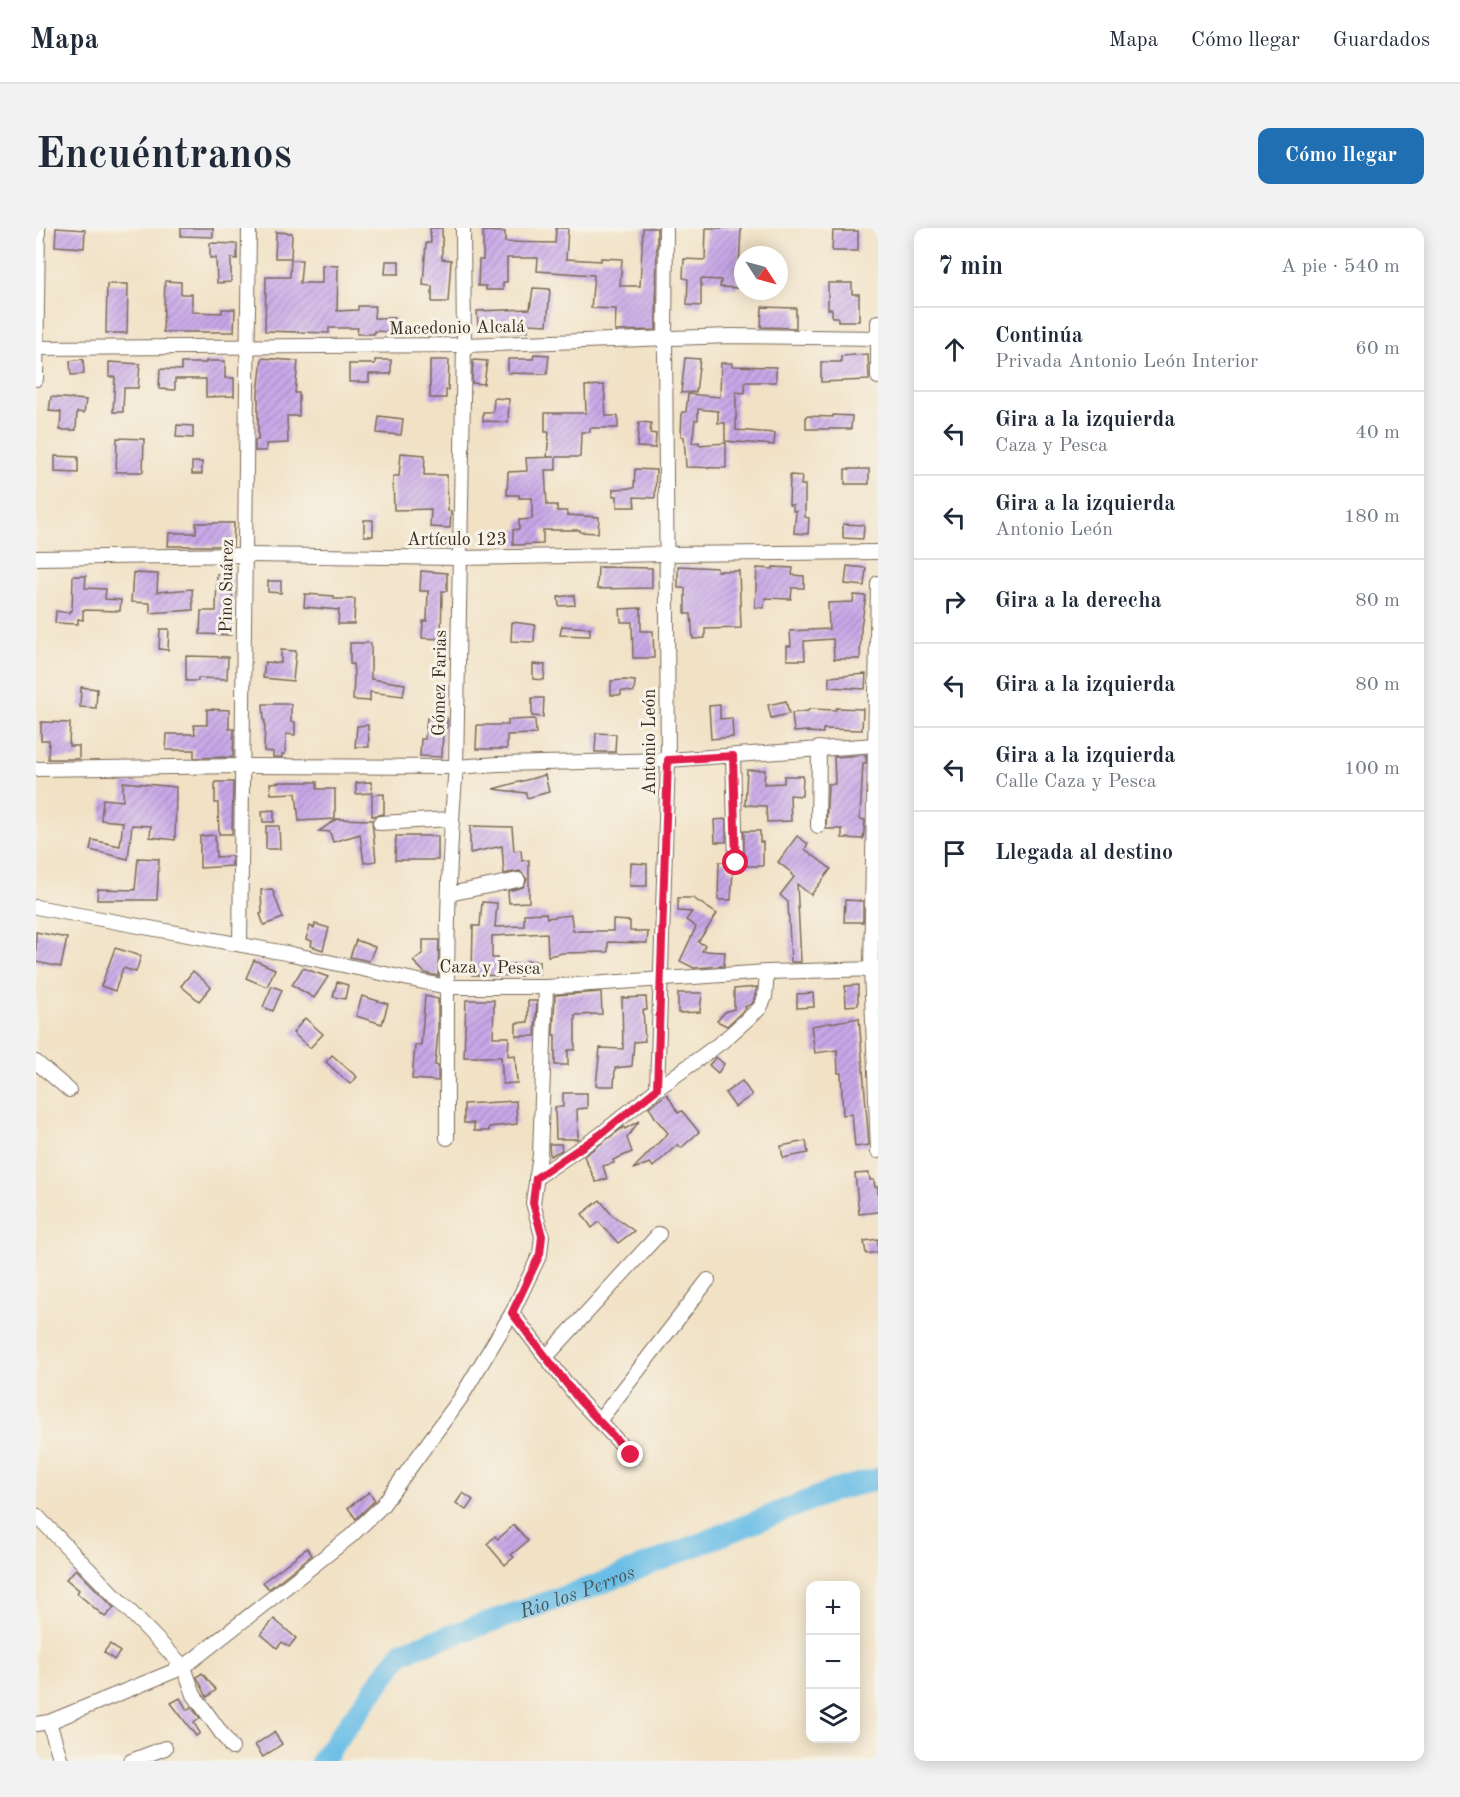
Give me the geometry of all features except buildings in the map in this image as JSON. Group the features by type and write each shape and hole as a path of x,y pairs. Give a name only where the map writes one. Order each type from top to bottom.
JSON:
{"street":[{"path":"36,379 38,228"},
{"name":"Pino Suárez","path":"240,945 249,228"},
{"name":"Gómez Farias","path":"447,1138 447,987 451,819 456,767 464,228"},
{"name":"Antonio León","path":"657,1089 668,760 666,228"},
{"path":"878,322 878,377"},
{"name":"Macedonio Alcalá","path":"36,348 464,345 730,336 878,338"},
{"name":"Artículo 123","path":"36,558 245,555 459,558 878,552"},
{"path":"878,583 875,745 878,1150"},
{"path":"36,769 241,766 456,767 668,760 875,745"},
{"path":"818,826 819,748"},
{"path":"733,756 736,863"},
{"path":"380,823 451,819"},
{"path":"450,894 518,880"},
{"name":"Caza y Pesca","path":"36,907 447,987 546,987 767,972 875,969"},
{"path":"536,1178 601,1134 657,1089 723,1041 760,1008 765,998 767,972"},
{"path":"60,1761 43,1723 184,1667 351,1536 382,1506 460,1399 512,1313 540,1254 542,1236 533,1203 540,1155 546,987"},
{"path":"36,1062 69,1090"},
{"path":"546,1357 659,1234"},
{"path":"599,1421 708,1280"},
{"path":"512,1313 580,1401 631,1455"},
{"path":"36,1515 184,1667 194,1695 232,1748"},
{"path":"131,1761 165,1748"}],"waterway":[{"name":"Rio los Perros","path":"321,1761 402,1652 592,1587 835,1490 878,1479"}],"route":[{"path":"631,1455 580,1401 512,1313 540,1254 542,1236 533,1203 536,1178 601,1134 657,1089 668,760 733,756 736,863"}]}
